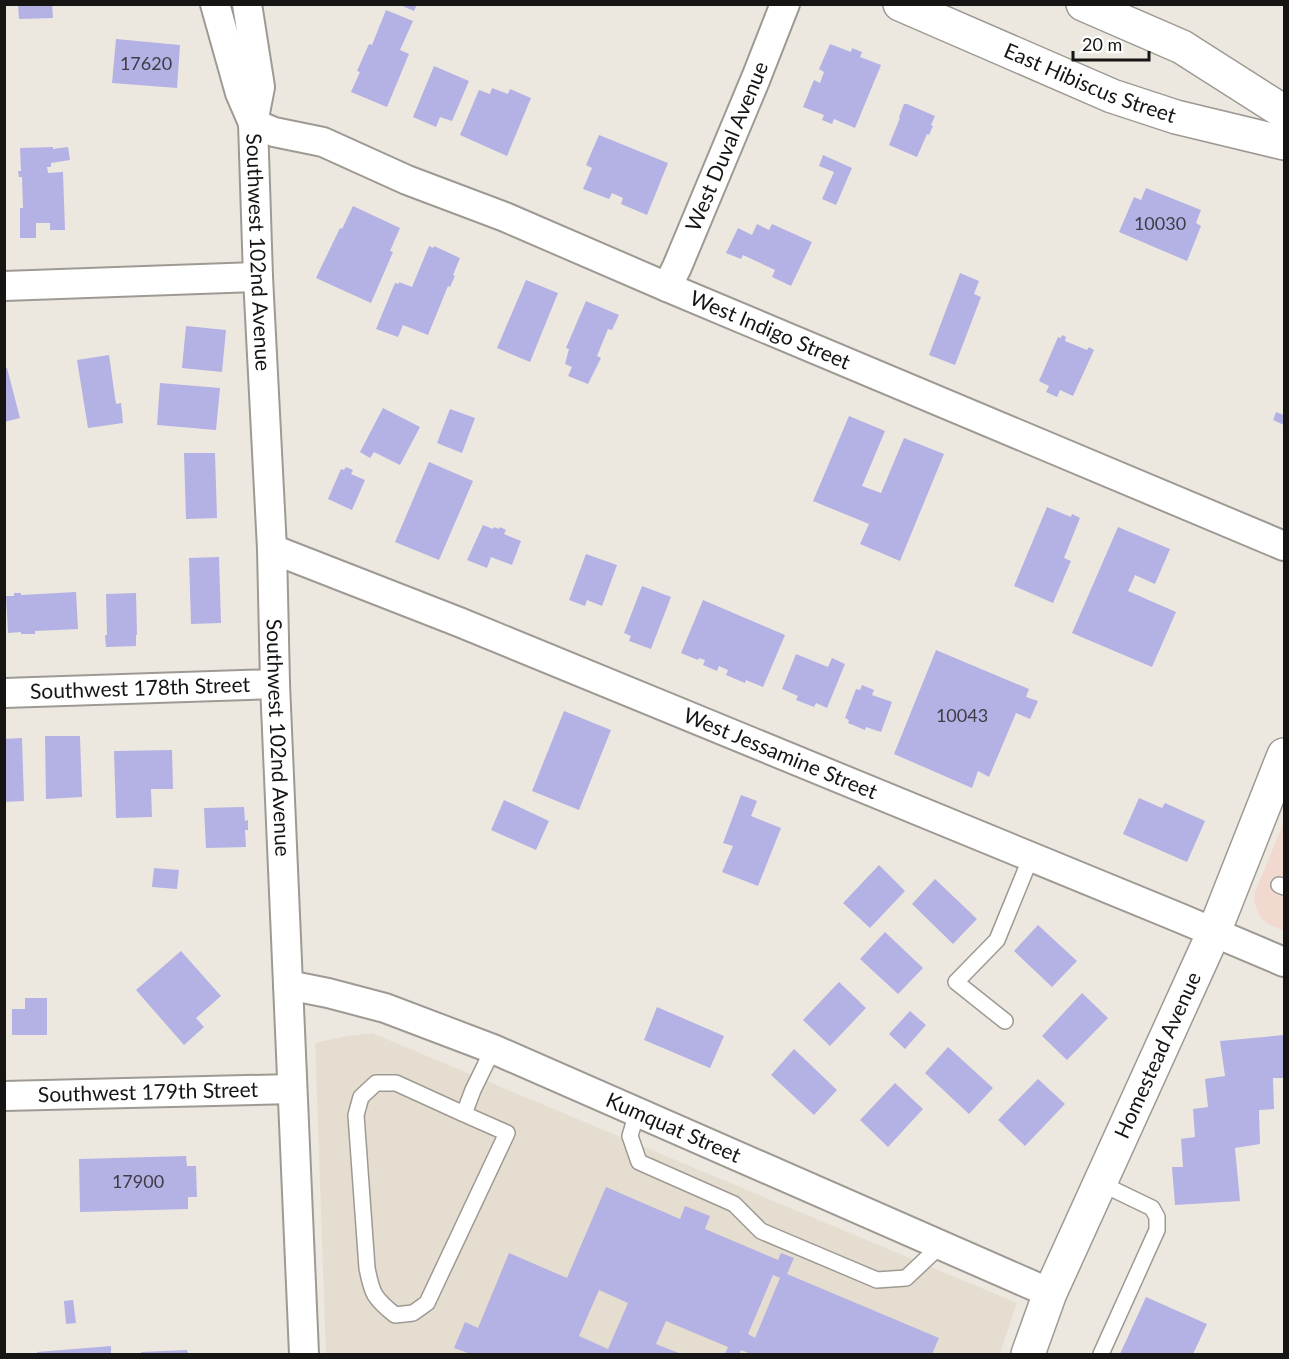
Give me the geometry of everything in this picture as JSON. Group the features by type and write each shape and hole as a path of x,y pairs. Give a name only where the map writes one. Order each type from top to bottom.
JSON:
{"street":[{"name":"Southwest 102nd Avenue","path":"215,4 240,93 253,123"},
{"name":"Southwest 102nd Avenue","path":"247,4 260,87 253,123 258,277 272,549 275,684 304,1354"},
{"name":"West Duval Avenue","path":"667,287 785,4"},
{"name":"East Hibiscus Street","path":"900,4 1112,96 1176,117 1284,143"},
{"path":"1083,4 1182,47 1284,112"},
{"name":"West Indigo Street","path":"253,123 274,132 323,142 407,180 505,217 1284,546"},
{"path":"4,286 258,277"},
{"name":"West Jessamine Street","path":"272,549 459,622 1284,962"},
{"name":"Southwest 178th Street","path":"4,693 275,684"},
{"name":"Homestead Avenue","path":"1028,1354 1050,1293 1214,932 1284,755"},
{"name":"Kumquat Street","path":"288,985 385,1008 493,1049 1050,1293"},
{"name":"Southwest 179th Street","path":"4,1096 292,1089"}],"lane":[{"path":"1005,1021 956,982 997,940 1031,857"},
{"path":"464,1114 493,1049"},
{"path":"376,1083 396,1083 464,1114 507,1133 427,1303 413,1313 395,1315 382,1305 372,1291 368,1268 356,1114 361,1097 376,1083"},
{"path":"637,1112 630,1136 639,1162 734,1204 761,1231 877,1280 906,1278 941,1245"},
{"path":"1100,1183 1152,1208 1157,1217 1156,1230 1101,1354"}],"shaded area":[{"path":"1284,822 1284,931 1261,918 1254,902 1255,892"},
{"path":"372,1033 1017,1303 1000,1354 326,1354 315,1043"}],"building":[{"path":"18,4 52,4 53,18 19,19"},
{"path":"398,4 417,4 414,11"},
{"path":"386,10 413,21 400,50 409,54 387,107 351,92 360,72 357,71 369,44 372,45"},
{"path":"116,39 180,45 177,88 112,83"},
{"path":"830,44 851,52 852,48 862,52 860,57 881,65 855,128 834,119 832,124 822,120 824,115 803,107 814,80 820,83 824,72 819,69"},
{"path":"434,66 469,81 452,121 440,117 436,127 413,117"},
{"path":"492,88 508,94 510,89 531,98 507,156 460,135 479,90 490,94"},
{"path":"904,104 935,116 931,125 933,126 917,157 889,145"},
{"path":"599,135 668,163 647,215 621,204 623,198 612,193 609,199 583,189 592,168 586,165"},
{"path":"53,147 53,149 68,147 70,160 51,163 51,167 47,167 48,173 63,172 65,230 50,230 50,223 36,223 36,238 20,238 20,208 23,208 22,177 19,177 18,171 21,171 20,148"},
{"path":"823,155 852,168 836,205 822,199 834,172 819,166"},
{"path":"1146,188 1201,210 1196,223 1201,226 1187,261 1119,232 1134,197 1141,200"},
{"path":"353,206 400,228 390,251 393,252 371,303 316,278"},
{"path":"757,224 769,230 772,224 812,242 791,286 772,277 775,270 743,255 741,259 726,253 738,228 752,235"},
{"path":"429,246 433,248 434,246 460,258 453,275 455,276 450,287 448,286 428,335 403,325 398,337 376,329 395,283 399,284 399,282 412,287"},
{"path":"960,273 979,281 974,294 981,297 955,365 929,355"},
{"path":"526,280 558,293 530,362 497,348"},
{"path":"586,301 619,315 612,330 608,329 597,356 601,358 588,384 568,376 572,367 565,364 569,349 566,348"},
{"path":"186,326 226,330 222,372 182,368"},
{"path":"1062,335 1066,337 1065,341 1087,350 1089,347 1094,350 1073,396 1060,390 1057,397 1046,392 1049,386 1039,381 1058,337 1061,338"},
{"path":"109,355 116,404 121,403 123,423 88,428 77,360"},
{"path":"7,368 20,418 4,422 4,369"},
{"path":"160,383 220,388 216,430 157,425"},
{"path":"383,408 420,427 400,465 374,452 370,458 360,452"},
{"path":"450,409 475,418 462,453 437,443"},
{"path":"1276,412 1284,415 1284,425 1273,420"},
{"path":"849,416 885,431 862,486 881,493 904,438 944,454 900,561 860,544 869,524 813,501"},
{"path":"184,453 215,453 217,518 186,519"},
{"path":"429,462 473,481 439,560 395,542"},
{"path":"346,467 353,470 351,474 365,480 352,510 328,499 341,469 344,470"},
{"path":"1047,507 1071,517 1072,514 1080,518 1064,558 1071,561 1053,603 1014,586"},
{"path":"483,525 493,529 500,527 506,530 504,534 521,541 512,565 491,557 487,568 467,560"},
{"path":"1118,527 1170,549 1155,584 1135,575 1128,591 1176,612 1152,667 1072,633"},
{"path":"586,554 617,565 602,606 587,600 585,606 569,600"},
{"path":"219,557 221,623 191,624 189,558"},
{"path":"642,586 671,597 651,649 629,641 631,636 624,633"},
{"path":"76,592 78,629 35,631 35,634 8,633 6,596 14,596 14,593 21,593 21,595"},
{"path":"136,593 136,646 106,647 106,594"},
{"path":"703,600 785,635 763,687 746,680 745,683 726,675 728,670 719,666 717,671 703,665 705,660 699,658 698,660 681,653"},
{"path":"936,650 1029,689 1026,697 1038,701 1030,719 1016,713 989,777 978,771 972,788 894,754"},
{"path":"796,654 828,667 832,658 845,664 827,708 816,703 814,707 796,700 798,696 782,689"},
{"path":"862,685 874,690 872,695 892,702 881,732 866,727 865,730 848,723 849,720 845,718 856,689 860,690"},
{"path":"564,711 611,730 579,810 532,791"},
{"path":"45,736 80,736 82,797 46,799"},
{"path":"22,738 24,801 4,802 4,739"},
{"path":"172,750 173,789 151,789 152,817 116,818 114,751"},
{"path":"741,795 757,801 751,816 781,828 758,886 722,872 733,846 723,843"},
{"path":"1139,798 1162,808 1165,803 1205,821 1187,862 1123,834"},
{"path":"504,800 549,821 536,850 491,830"},
{"path":"244,807 245,821 248,820 248,830 245,830 246,847 206,848 204,808"},
{"path":"879,865 905,891 870,928 843,903"},
{"path":"154,868 179,870 177,889 152,887"},
{"path":"935,879 977,919 953,944 912,904"},
{"path":"1038,925 1077,961 1052,987 1014,951"},
{"path":"885,932 923,968 898,994 860,959"},
{"path":"181,951 221,996 196,1018 204,1027 184,1045 136,990"},
{"path":"839,982 866,1008 830,1046 803,1020"},
{"path":"1082,993 1108,1018 1067,1060 1042,1036"},
{"path":"25,998 47,998 47,1035 12,1035 12,1009 25,1009"},
{"path":"657,1007 724,1036 710,1068 644,1040"},
{"path":"910,1011 926,1025 905,1049 889,1034"},
{"path":"1284,1035 1284,1078 1273,1078 1274,1109 1259,1110 1260,1144 1235,1148 1240,1201 1175,1205 1172,1167 1183,1167 1181,1139 1195,1137 1193,1109 1208,1107 1205,1079 1225,1076 1220,1041"},
{"path":"948,1047 993,1088 969,1114 925,1073"},
{"path":"794,1049 837,1090 814,1115 771,1075"},
{"path":"1038,1079 1065,1104 1025,1146 998,1120"},
{"path":"895,1083 923,1109 888,1147 860,1120"},
{"path":"186,1156 187,1166 196,1166 197,1197 188,1197 188,1209 80,1212 79,1159"},
{"path":"606,1187 680,1219 685,1206 710,1216 705,1229 778,1260 781,1253 794,1258 787,1274 939,1338 932,1354 751,1354 741,1350 739,1354 725,1354 728,1347 666,1321 656,1344 681,1354 467,1354 454,1348 465,1322 478,1328 509,1253 567,1278","holes":["773,1275 780,1278 755,1338 748,1334","599,1290 628,1303 608,1349 579,1336"]},
{"path":"1146,1297 1207,1324 1193,1354 1120,1354"},
{"path":"73,1300 76,1323 66,1324 64,1301"},
{"path":"111,1346 111,1354 37,1354 37,1352"},
{"path":"187,1350 188,1354 141,1354 141,1352"}]}
